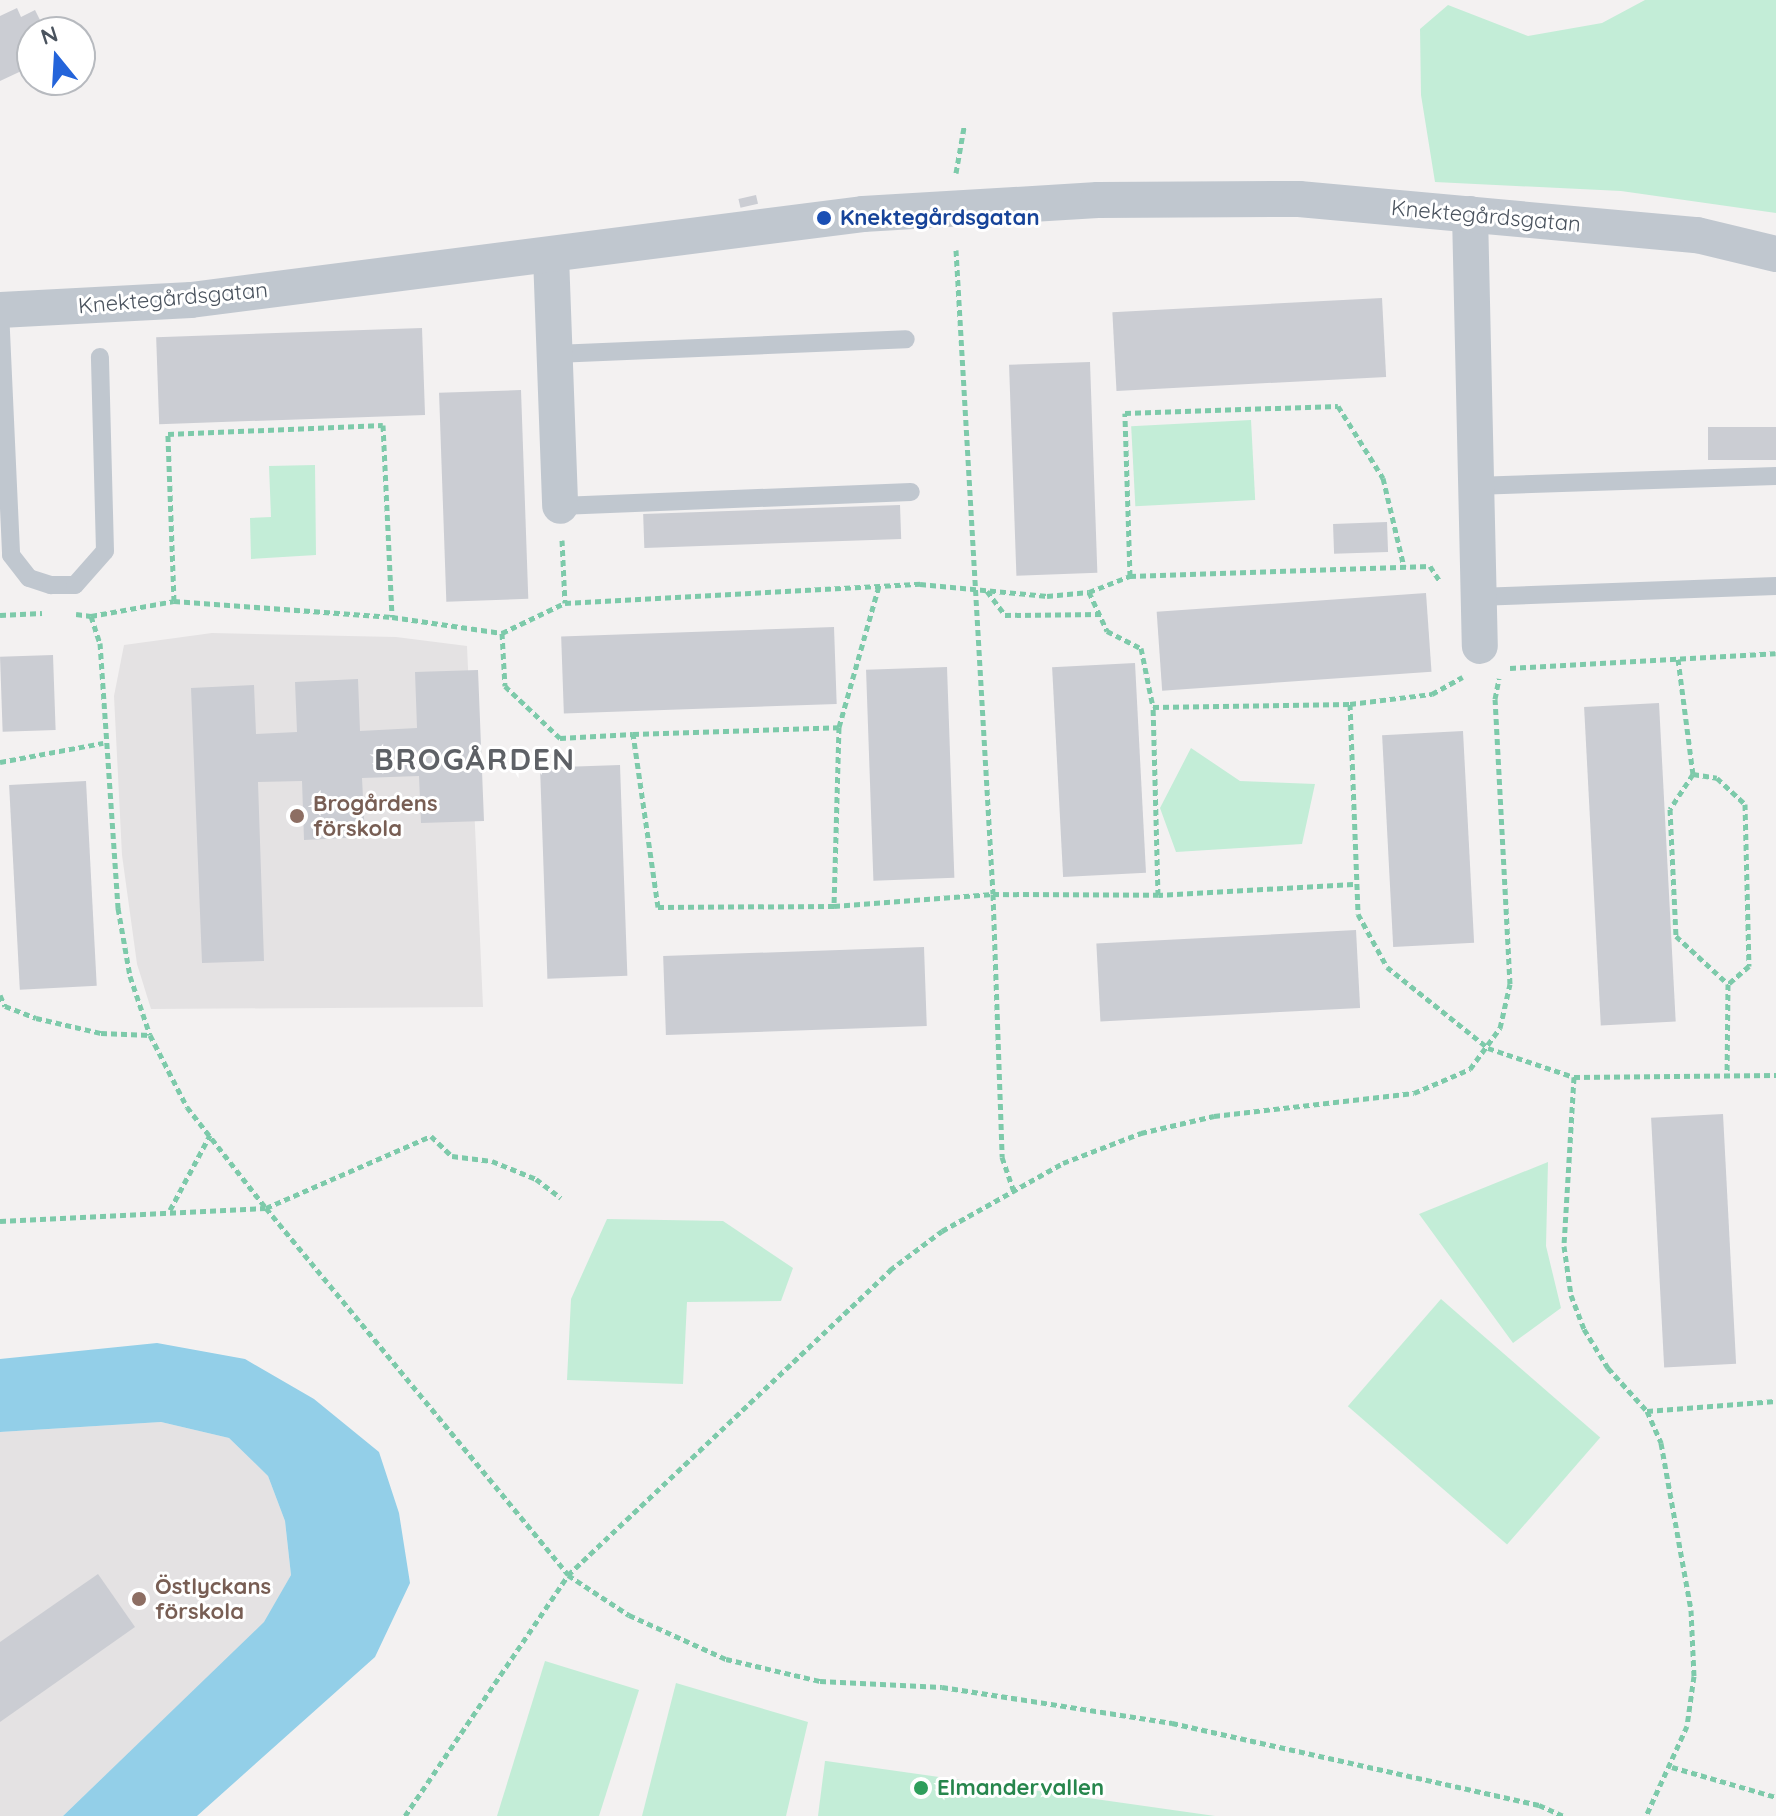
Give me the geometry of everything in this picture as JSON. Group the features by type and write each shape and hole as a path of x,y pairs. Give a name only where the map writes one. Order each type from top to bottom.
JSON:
{"street":[{"name":"Knektegårdsgatan","path":"0,310 191,300 863,214 1098,200 1299,199 1697,235 1776,254"},
{"path":"1470,214 1477,597 1475,660"},
{"path":"551,256 560,506"}],"lane":[{"path":"0,310 6,556 29,578 75,585 105,551 100,357"},
{"path":"555,354 906,339"},
{"path":"1474,486 1776,476"},
{"path":"560,506 911,492"},
{"path":"1477,597 1776,586"}],"path":[{"path":"955,181 964,127"},
{"path":"956,250 993,894 1002,1157 1013,1189"},
{"path":"1130,576 1125,413 1338,406 1383,478 1404,567"},
{"path":"174,601 168,434 383,425 392,617"},
{"path":"560,506 565,603"},
{"path":"60,612 91,616 174,601 392,617 502,633 565,603 879,586 976,586 987,591 1047,596 1089,592 1130,576 1404,567 1436,569 1440,592"},
{"path":"834,906 839,727 879,586"},
{"path":"987,591 1005,615 1101,614"},
{"path":"1089,592 1107,631 1141,648 1153,707 1158,895"},
{"path":"0,615 45,613"},
{"path":"91,616 100,643 103,743 118,908 130,976 150,1035 187,1107 266,1208 568,1575 629,1615 726,1659 820,1681 942,1687 1172,1723 1539,1805 1564,1816"},
{"path":"502,633 505,686 560,738 839,727"},
{"path":"405,1816 568,1575 890,1270 1013,1189 1063,1163 1170,1126 1214,1116 1414,1093 1470,1069 1500,1028 1510,984 1495,699 1500,668 1776,653"},
{"path":"1678,659 1693,774 1670,809 1676,936 1728,984 1727,1076"},
{"path":"1153,707 1350,704 1432,694 1475,660"},
{"path":"1350,704 1353,884 1358,914 1387,967 1488,1048 1574,1077 1776,1075"},
{"path":"633,734 658,907 834,906 993,894 1158,895 1353,884"},
{"path":"0,762 103,743"},
{"path":"1693,774 1717,778 1745,804 1749,966 1728,984"},
{"path":"0,995 5,1006 36,1018 101,1033 150,1035"},
{"path":"1574,1077 1564,1246 1571,1295 1584,1329 1608,1368 1647,1411 1661,1443 1691,1610 1694,1676 1687,1726 1672,1767 1646,1816"},
{"path":"169,1211 210,1135"},
{"path":"0,1221 266,1208 431,1136 452,1156 492,1161 536,1179 561,1198"},
{"path":"1647,1411 1776,1401"},
{"path":"1672,1767 1776,1797"}],"shaded area":[{"name":"Brogårdens förskola","path":"212,633 396,637 467,646 483,1007 151,1009 137,964 122,855 114,696 124,645"},
{"name":"Östlyckans förskola","path":"161,1422 229,1438 268,1476 285,1521 291,1575 265,1622 63,1816 0,1816 0,1432"}],"green space":[{"path":"1645,0 1776,0 1776,213 1621,191 1435,182 1421,95 1420,29 1448,5 1528,36 1602,23"},
{"path":"1251,420 1255,500 1135,506 1131,426"},
{"path":"315,465 316,555 251,559 250,518 271,517 269,466"},
{"path":"1191,748 1240,781 1315,784 1302,844 1176,852 1160,808"},
{"path":"1548,1162 1546,1246 1561,1308 1513,1343 1419,1214"},
{"path":"607,1219 723,1221 793,1268 781,1301 687,1302 683,1384 567,1380 571,1299"},
{"path":"1441,1299 1600,1437 1507,1545 1348,1406"},
{"path":"545,1661 639,1690 599,1816 497,1816"},
{"path":"676,1683 808,1722 786,1816 642,1816"},
{"name":"Elmandervallen","path":"826,1761 1215,1816 818,1816"}],"water":[{"path":"157,1343 245,1359 314,1399 379,1452 399,1513 410,1583 375,1657 197,1816 63,1816 264,1622 291,1575 285,1521 268,1476 229,1438 161,1422 0,1432 0,1359"}],"building":[{"path":"17,8 21,16 16,16 16,74 0,81 0,16"},
{"path":"35,10 38,16 23,16"},
{"path":"756,195 758,204 740,208 738,199"},
{"path":"1382,298 1386,377 1117,391 1112,312"},
{"path":"422,328 425,415 159,424 156,337"},
{"path":"1090,362 1097,573 1016,576 1009,365"},
{"path":"521,390 528,599 446,602 439,393"},
{"path":"1708,427 1776,427 1776,460 1708,460"},
{"path":"900,505 901,539 644,548 643,514"},
{"path":"1387,522 1388,552 1334,554 1333,524"},
{"path":"1426,593 1432,672 1162,691 1157,612"},
{"path":"834,627 837,704 564,713 561,637"},
{"path":"53,655 56,730 3,732 0,657"},
{"path":"1135,663 1146,873 1063,877 1052,667"},
{"path":"947,667 954,878 873,881 866,670"},
{"path":"478,670 484,821 421,823 419,776 362,778 365,837 304,840 302,781 258,782 264,961 202,963 191,688 254,685 256,734 297,732 295,682 358,679 360,731 417,728 415,672"},
{"path":"1659,703 1676,1022 1601,1025 1584,707"},
{"path":"1463,731 1474,943 1393,947 1382,735"},
{"path":"620,765 627,976 547,979 540,768"},
{"path":"86,781 97,986 20,990 9,785"},
{"path":"1356,930 1360,1008 1100,1022 1096,944"},
{"path":"924,947 927,1026 666,1035 663,956"},
{"path":"1723,1114 1736,1364 1664,1367 1651,1118"},
{"path":"98,1574 135,1627 0,1722 0,1642"}],"place":[{"name":"Knektegårdsgatan","path":"824,218"},
{"name":"Brogårdens förskola","path":"297,816"},
{"name":"Östlyckans förskola","path":"139,1599"},
{"name":"Elmandervallen","path":"921,1788"}],"district":[{"name":"BROGÅRDEN","path":"475,759"}]}
